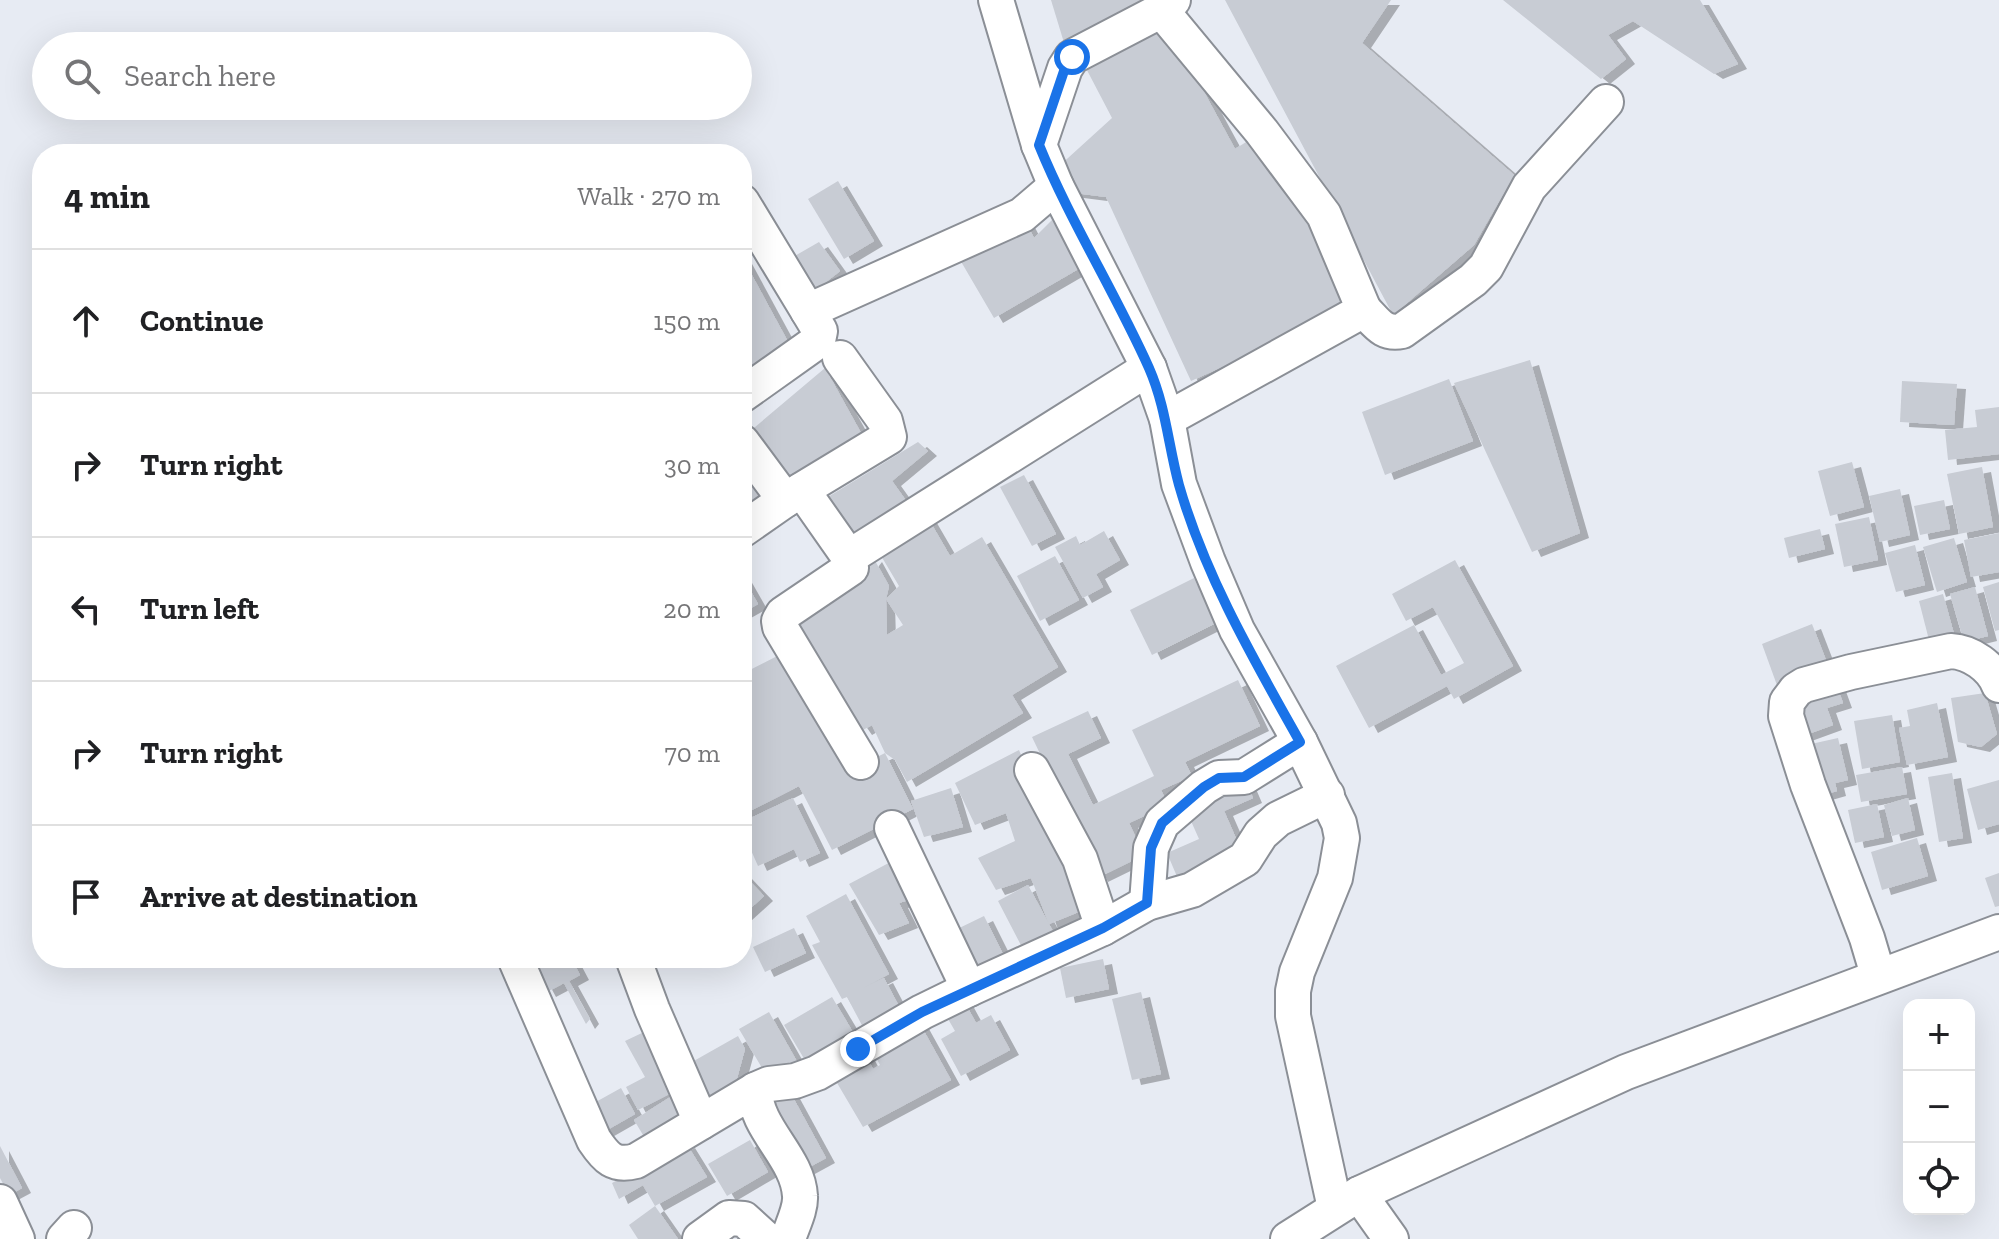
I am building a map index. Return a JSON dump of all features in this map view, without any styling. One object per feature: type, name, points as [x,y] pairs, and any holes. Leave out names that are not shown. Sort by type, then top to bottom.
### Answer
[{"type":"street","points":[[996,0],[1039,145],[1056,186],[1149,368],[1167,419],[1179,484],[1208,562],[1237,630],[1300,742],[1339,823],[1342,838],[1335,878],[1297,972],[1293,1016],[1347,1201],[1391,1239]]},
{"type":"street","points":[[1039,145],[1065,68],[1072,57],[1167,5],[1324,215],[1364,310],[1384,331],[1392,333],[1402,331],[1473,280],[1491,259],[1529,187],[1606,102]]},
{"type":"street","points":[[808,311],[1022,215],[1056,186]]},
{"type":"street","points":[[752,219],[820,331],[818,341],[752,388]]},
{"type":"street","points":[[1167,419],[1364,310]]},
{"type":"street","points":[[752,523],[889,437],[885,421],[840,358]]},
{"type":"street","points":[[849,557],[1149,368]]},
{"type":"street","points":[[752,452],[794,495],[852,563],[848,571],[783,614],[779,621],[861,762]]},
{"type":"street","points":[[1878,975],[1867,938],[1808,785],[1786,716],[1787,702],[1804,685],[1951,651],[1959,652],[1990,669],[1999,685]]},
{"type":"street","points":[[1147,903],[1151,848],[1162,823],[1219,778],[1244,777],[1300,742]]},
{"type":"street","points":[[1032,770],[1080,859],[1103,928]]},
{"type":"street","points":[[519,968],[594,1140],[606,1158],[625,1164],[636,1161],[755,1090],[817,1073],[922,1012],[969,989],[1103,928],[1147,903],[1192,890],[1245,859],[1261,834],[1278,819],[1327,795]]},
{"type":"street","points":[[892,828],[969,989]]},
{"type":"street","points":[[1288,1239],[1347,1201],[1626,1072],[1999,932]]},
{"type":"street","points":[[637,968],[701,1122]]},
{"type":"street","points":[[755,1090],[755,1104],[799,1188],[800,1202],[788,1239]]},
{"type":"street","points":[[0,1202],[17,1239]]},
{"type":"street","points":[[700,1239],[729,1218],[744,1219],[766,1239]]},
{"type":"building","points":[[1051,0],[1161,0],[1065,46]]},
{"type":"building","points":[[1225,0],[1391,0],[1362,43],[1514,175],[1474,245],[1393,315]]},
{"type":"building","points":[[1503,0],[1700,0],[1738,64],[1714,74],[1633,21],[1608,35],[1626,59],[1601,79]]},
{"type":"building","points":[[1160,11],[1235,149],[1262,132],[1364,302],[1191,381],[1106,197],[1067,192],[1057,168],[1112,118],[1078,53]]},
{"type":"building","points":[[838,181],[874,241],[844,259],[808,199]]},
{"type":"building","points":[[1022,215],[1034,238],[1052,220],[1080,268],[994,318],[956,253]]},
{"type":"building","points":[[819,242],[840,271],[808,296],[786,261]]},
{"type":"building","points":[[752,275],[787,340],[752,368]]},
{"type":"building","points":[[1530,360],[1580,533],[1532,552],[1454,383]]},
{"type":"building","points":[[825,368],[861,433],[791,479],[752,437],[752,430]]},
{"type":"building","points":[[1449,379],[1473,441],[1385,475],[1362,412]]},
{"type":"building","points":[[1902,381],[1957,384],[1954,425],[1900,422]]},
{"type":"building","points":[[1999,407],[1999,454],[1948,460],[1945,430],[1977,427],[1975,410]]},
{"type":"building","points":[[918,442],[928,451],[892,481],[907,502],[847,540],[823,500]]},
{"type":"building","points":[[1852,462],[1864,507],[1830,516],[1818,471]]},
{"type":"building","points":[[1982,467],[1993,527],[1959,534],[1947,474]]},
{"type":"building","points":[[752,471],[769,492],[752,505]]},
{"type":"building","points":[[1024,475],[1056,534],[1032,546],[1000,487]]},
{"type":"building","points":[[1900,489],[1910,535],[1880,542],[1869,496]]},
{"type":"building","points":[[1944,500],[1950,529],[1920,535],[1914,506]]},
{"type":"building","points":[[925,513],[950,556],[982,537],[1058,667],[1012,695],[1023,713],[907,782],[895,760],[885,753],[872,725],[863,730],[794,630],[856,579],[873,557],[889,586],[886,599],[899,586],[874,544]],"holes":[[[886,599],[903,625],[887,635]]]},
{"type":"building","points":[[1869,517],[1878,560],[1844,567],[1835,524]]},
{"type":"building","points":[[1820,529],[1825,549],[1789,558],[1784,538]]},
{"type":"building","points":[[1104,531],[1120,560],[1096,574],[1103,587],[1083,598],[1055,547],[1076,536],[1080,545]]},
{"type":"building","points":[[1999,533],[1999,572],[1971,577],[1964,540]]},
{"type":"building","points":[[1954,538],[1967,582],[1937,592],[1923,547]]},
{"type":"building","points":[[1915,545],[1925,585],[1896,592],[1885,553]]},
{"type":"building","points":[[1055,556],[1079,600],[1040,621],[1017,576]]},
{"type":"building","points":[[1455,560],[1513,666],[1454,699],[1447,686],[1369,728],[1336,666],[1414,625],[1441,675],[1464,663],[1433,607],[1406,621],[1392,594]]},
{"type":"building","points":[[1194,578],[1216,623],[1152,655],[1130,610]]},
{"type":"building","points":[[1999,582],[1999,630],[1995,631],[1983,587]]},
{"type":"building","points":[[1975,587],[1988,636],[1964,642],[1950,594]]},
{"type":"building","points":[[752,594],[758,604],[752,607]]},
{"type":"building","points":[[1943,594],[1954,634],[1929,640],[1919,601]]},
{"type":"building","points":[[1812,624],[1829,668],[1778,688],[1762,644]]},
{"type":"building","points":[[783,653],[845,773],[885,753],[913,809],[832,850],[799,786],[752,810],[752,669]]},
{"type":"building","points":[[1238,680],[1260,726],[1185,762],[1192,776],[1161,790],[1168,805],[1129,823],[1144,855],[1099,877],[1032,737],[1088,711],[1101,738],[1068,754],[1093,805],[1154,776],[1132,730]]},
{"type":"building","points":[[1835,681],[1843,703],[1827,708],[1833,725],[1800,737],[1795,703]]},
{"type":"building","points":[[1985,693],[1997,734],[1981,747],[1958,742],[1951,698]]},
{"type":"building","points":[[1937,703],[1948,757],[1907,765],[1899,728],[1910,726],[1907,710]]},
{"type":"building","points":[[1892,715],[1900,762],[1862,769],[1854,721]]},
{"type":"building","points":[[1838,738],[1848,780],[1835,783],[1837,791],[1823,795],[1811,744]]},
{"type":"building","points":[[1019,750],[1086,909],[1049,924],[1031,878],[996,890],[978,858],[1015,841],[1006,813],[975,825],[955,783]]},
{"type":"building","points":[[1902,767],[1907,794],[1861,802],[1856,775]]},
{"type":"building","points":[[1952,773],[1963,838],[1939,842],[1928,777]]},
{"type":"building","points":[[1244,777],[1253,798],[1224,811],[1245,859],[1181,886],[1167,853],[1199,839],[1183,803]]},
{"type":"building","points":[[1999,780],[1999,824],[1978,830],[1967,789]]},
{"type":"building","points":[[951,788],[963,827],[924,837],[911,801]]},
{"type":"building","points":[[793,798],[820,853],[800,862],[794,849],[758,866],[752,852],[752,817]]},
{"type":"building","points":[[1908,798],[1915,830],[1892,836],[1884,805]]},
{"type":"building","points":[[1877,804],[1884,837],[1855,843],[1848,810]]},
{"type":"building","points":[[1917,838],[1928,876],[1882,890],[1871,852]]},
{"type":"building","points":[[900,857],[918,897],[899,903],[909,923],[879,935],[849,884]]},
{"type":"building","points":[[1999,873],[1999,906],[1995,907],[1985,878]]},
{"type":"building","points":[[752,883],[764,896],[752,907]]},
{"type":"building","points":[[1028,885],[1055,935],[1024,951],[998,901]]},
{"type":"building","points":[[846,894],[889,974],[863,988],[884,978],[902,1012],[865,1031],[847,997],[842,999],[812,945],[820,942],[806,916]]},
{"type":"building","points":[[984,916],[1008,964],[972,982],[947,934]]},
{"type":"building","points":[[794,928],[806,953],[765,972],[753,947]]},
{"type":"building","points":[[1103,959],[1109,989],[1066,998],[1060,968]]},
{"type":"building","points":[[534,968],[576,968],[580,975],[569,981],[590,1019],[586,1024],[564,983],[547,992]]},
{"type":"building","points":[[1141,992],[1161,1074],[1132,1080],[1112,999]]},
{"type":"building","points":[[832,997],[860,1044],[812,1072],[784,1025]]},
{"type":"building","points":[[964,1001],[976,1023],[991,1015],[1010,1050],[961,1076],[941,1039],[955,1031],[944,1012]]},
{"type":"building","points":[[769,1012],[804,1074],[762,1068],[739,1029]]},
{"type":"building","points":[[920,1024],[951,1080],[863,1127],[830,1071],[864,1052],[873,1069],[880,1065],[873,1052]]},
{"type":"building","points":[[644,1032],[675,1091],[638,1110],[626,1087],[645,1077],[625,1041]]},
{"type":"building","points":[[738,1036],[745,1049],[736,1082],[699,1105],[692,1062]]},
{"type":"building","points":[[621,1088],[635,1114],[600,1134],[585,1108]]},
{"type":"building","points":[[790,1092],[826,1158],[804,1170],[767,1105]]},
{"type":"building","points":[[672,1096],[688,1120],[649,1145],[634,1120]]},
{"type":"building","points":[[750,1140],[768,1172],[727,1196],[708,1164]]},
{"type":"building","points":[[686,1143],[707,1177],[655,1206],[643,1185],[619,1199],[612,1183]]},
{"type":"building","points":[[0,1146],[22,1188],[9,1195],[0,1178]]},
{"type":"building","points":[[655,1206],[678,1239],[638,1239],[629,1225]]},
{"type":"route","points":[[858,1049],[922,1012],[1103,928],[1147,903],[1151,848],[1162,823],[1219,778],[1244,777],[1300,742],[1237,630],[1179,484],[1167,419],[1149,368],[1056,186],[1039,145],[1065,68],[1072,57]]}]
